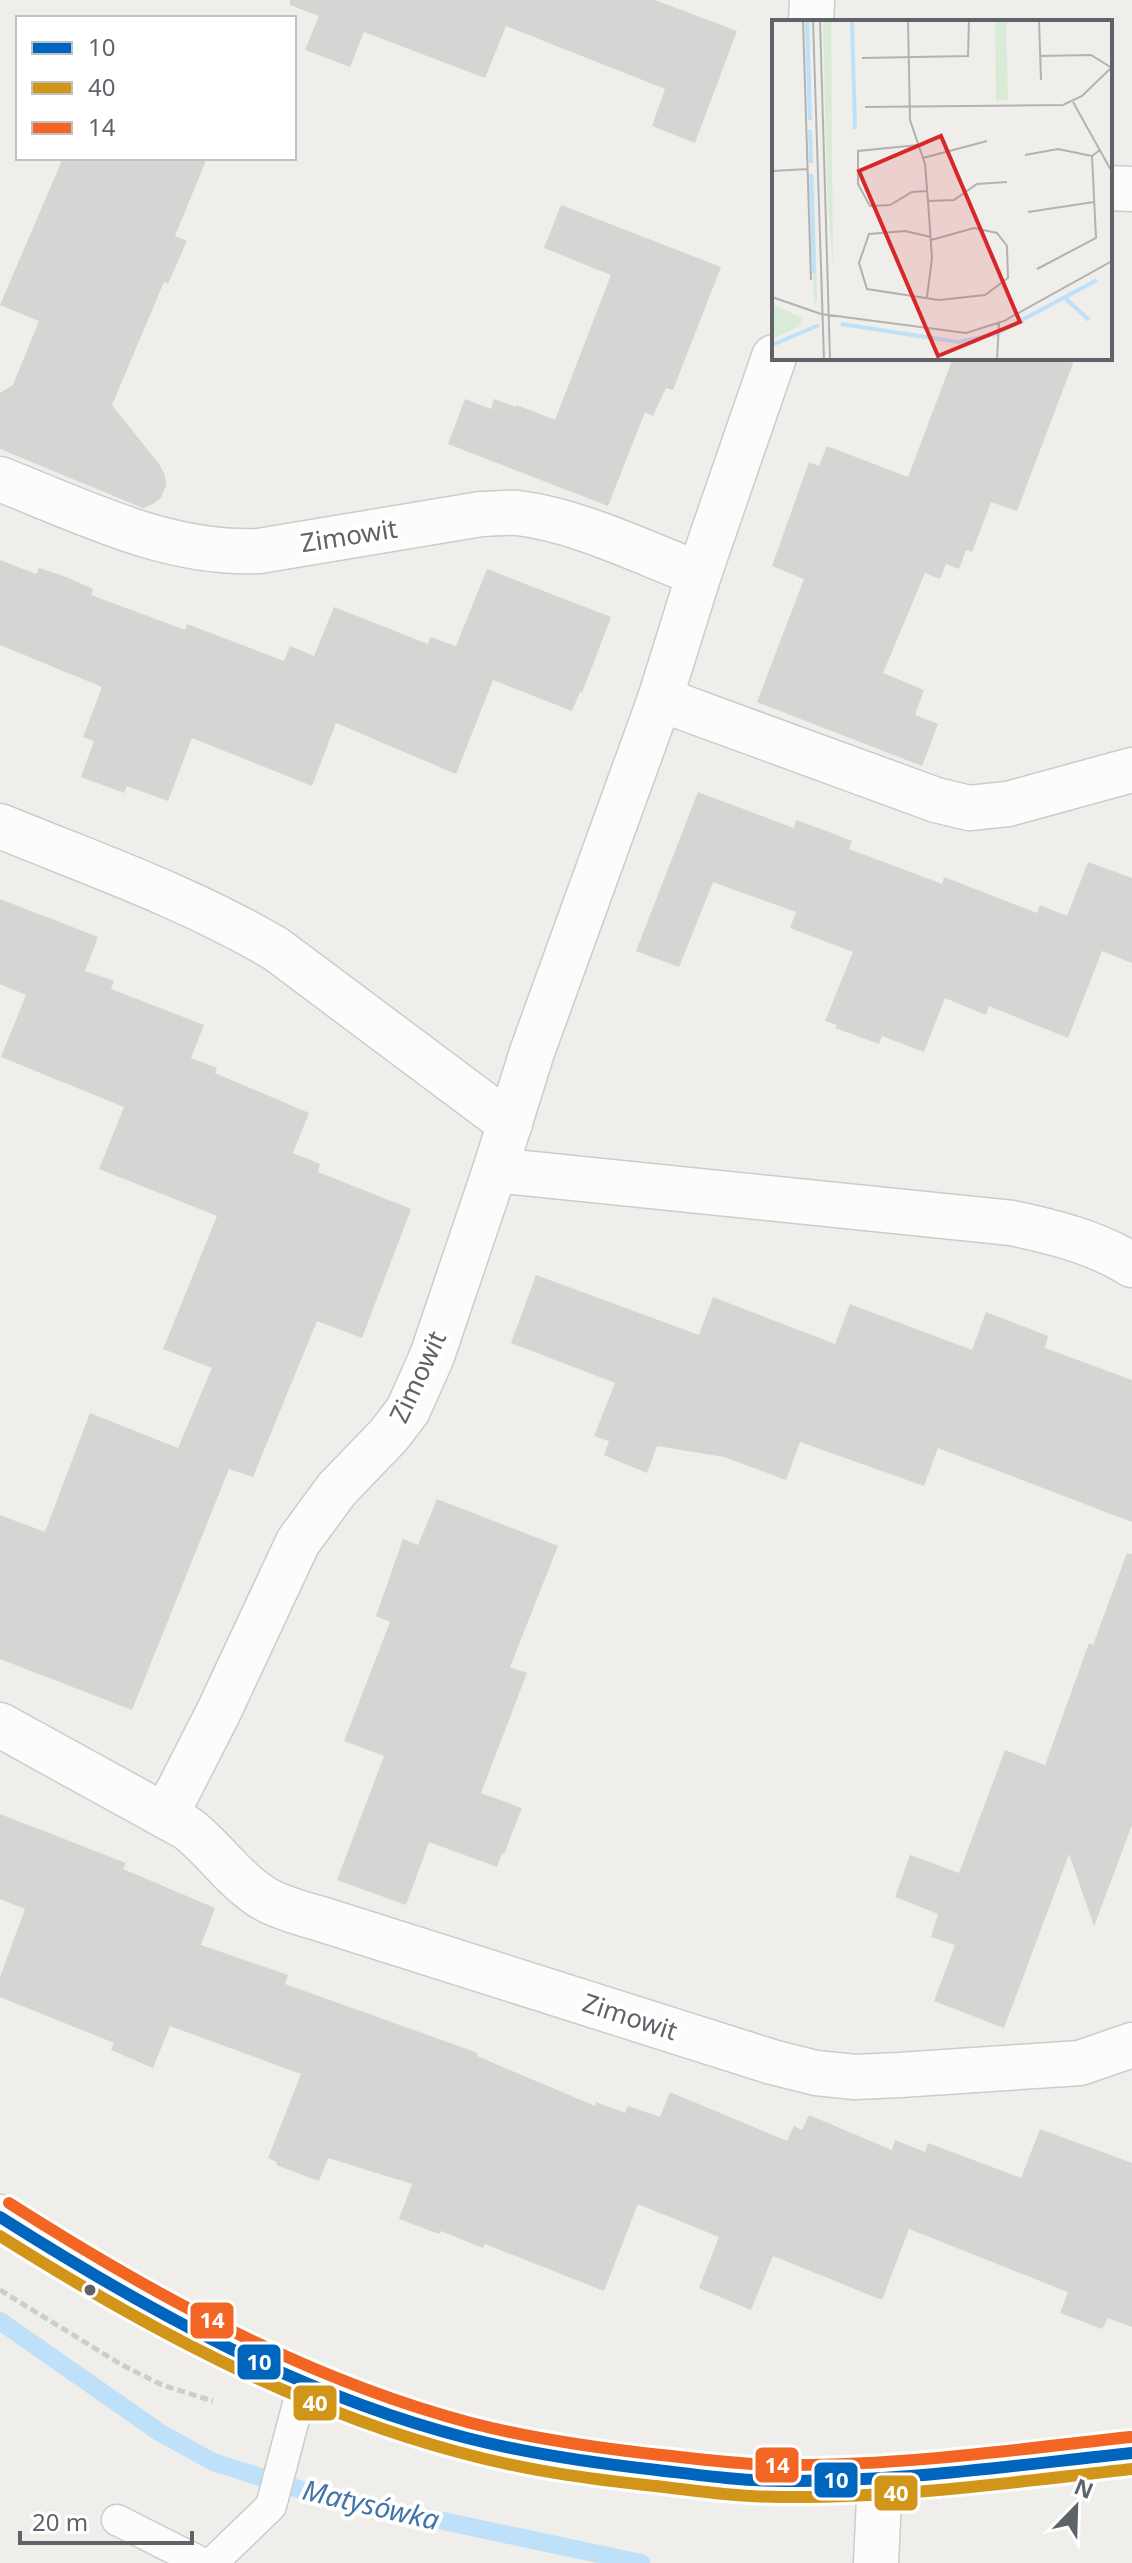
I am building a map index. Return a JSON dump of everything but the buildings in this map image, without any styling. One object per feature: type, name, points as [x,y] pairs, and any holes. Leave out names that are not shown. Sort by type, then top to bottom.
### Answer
[{"type":"street","points":[[811,20],[812,0]]},
{"type":"street","points":[[1112,188],[1132,189]]},
{"type":"street","name":"Zimowit","points":[[166,1815],[219,1711],[298,1542],[337,1489],[389,1435],[408,1410],[432,1356],[532,1052],[660,699],[699,574],[773,360]]},
{"type":"street","name":"Zimowit","points":[[0,479],[128,529],[196,549],[227,553],[259,551],[481,514],[515,513],[546,517],[699,574]]},
{"type":"street","points":[[660,699],[936,800],[969,808],[1008,804],[1132,770]]},
{"type":"street","points":[[0,826],[197,908],[276,949],[510,1124]]},
{"type":"street","points":[[495,1170],[1012,1223],[1060,1233],[1099,1247],[1132,1265]]},
{"type":"street","name":"Zimowit","points":[[0,1725],[166,1815],[206,1842],[266,1899],[289,1909],[757,2057],[816,2073],[855,2077],[1080,2063],[1132,2045]]},
{"type":"street","points":[[0,2217],[94,2276],[231,2348],[304,2381],[438,2430],[501,2446],[593,2463],[780,2481],[980,2472],[1132,2453]]},
{"type":"street","points":[[877,2560],[880,2477]]},
{"type":"lane","points":[[212,2563],[271,2506],[304,2381]]},
{"type":"lane","points":[[117,2520],[202,2563]]},
{"type":"path","points":[[0,2290],[122,2365],[162,2385],[290,2427]]},
{"type":"waterway","name":"Matysówka","points":[[0,2321],[159,2432],[213,2462],[311,2493],[641,2563]]},
{"type":"transit line","name":"14","points":[[9,2203],[174,2301],[290,2358],[409,2405],[518,2434],[637,2452],[781,2465],[913,2460],[1130,2437]]},
{"type":"transit line","name":"10","points":[[0,2217],[167,2316],[284,2373],[405,2420],[514,2449],[633,2467],[736,2479],[784,2481],[915,2476],[1132,2453]]},
{"type":"transit line","name":"40","points":[[0,2236],[109,2302],[279,2388],[397,2434],[507,2464],[630,2483],[734,2495],[782,2497],[914,2492],[1132,2469]]}]
